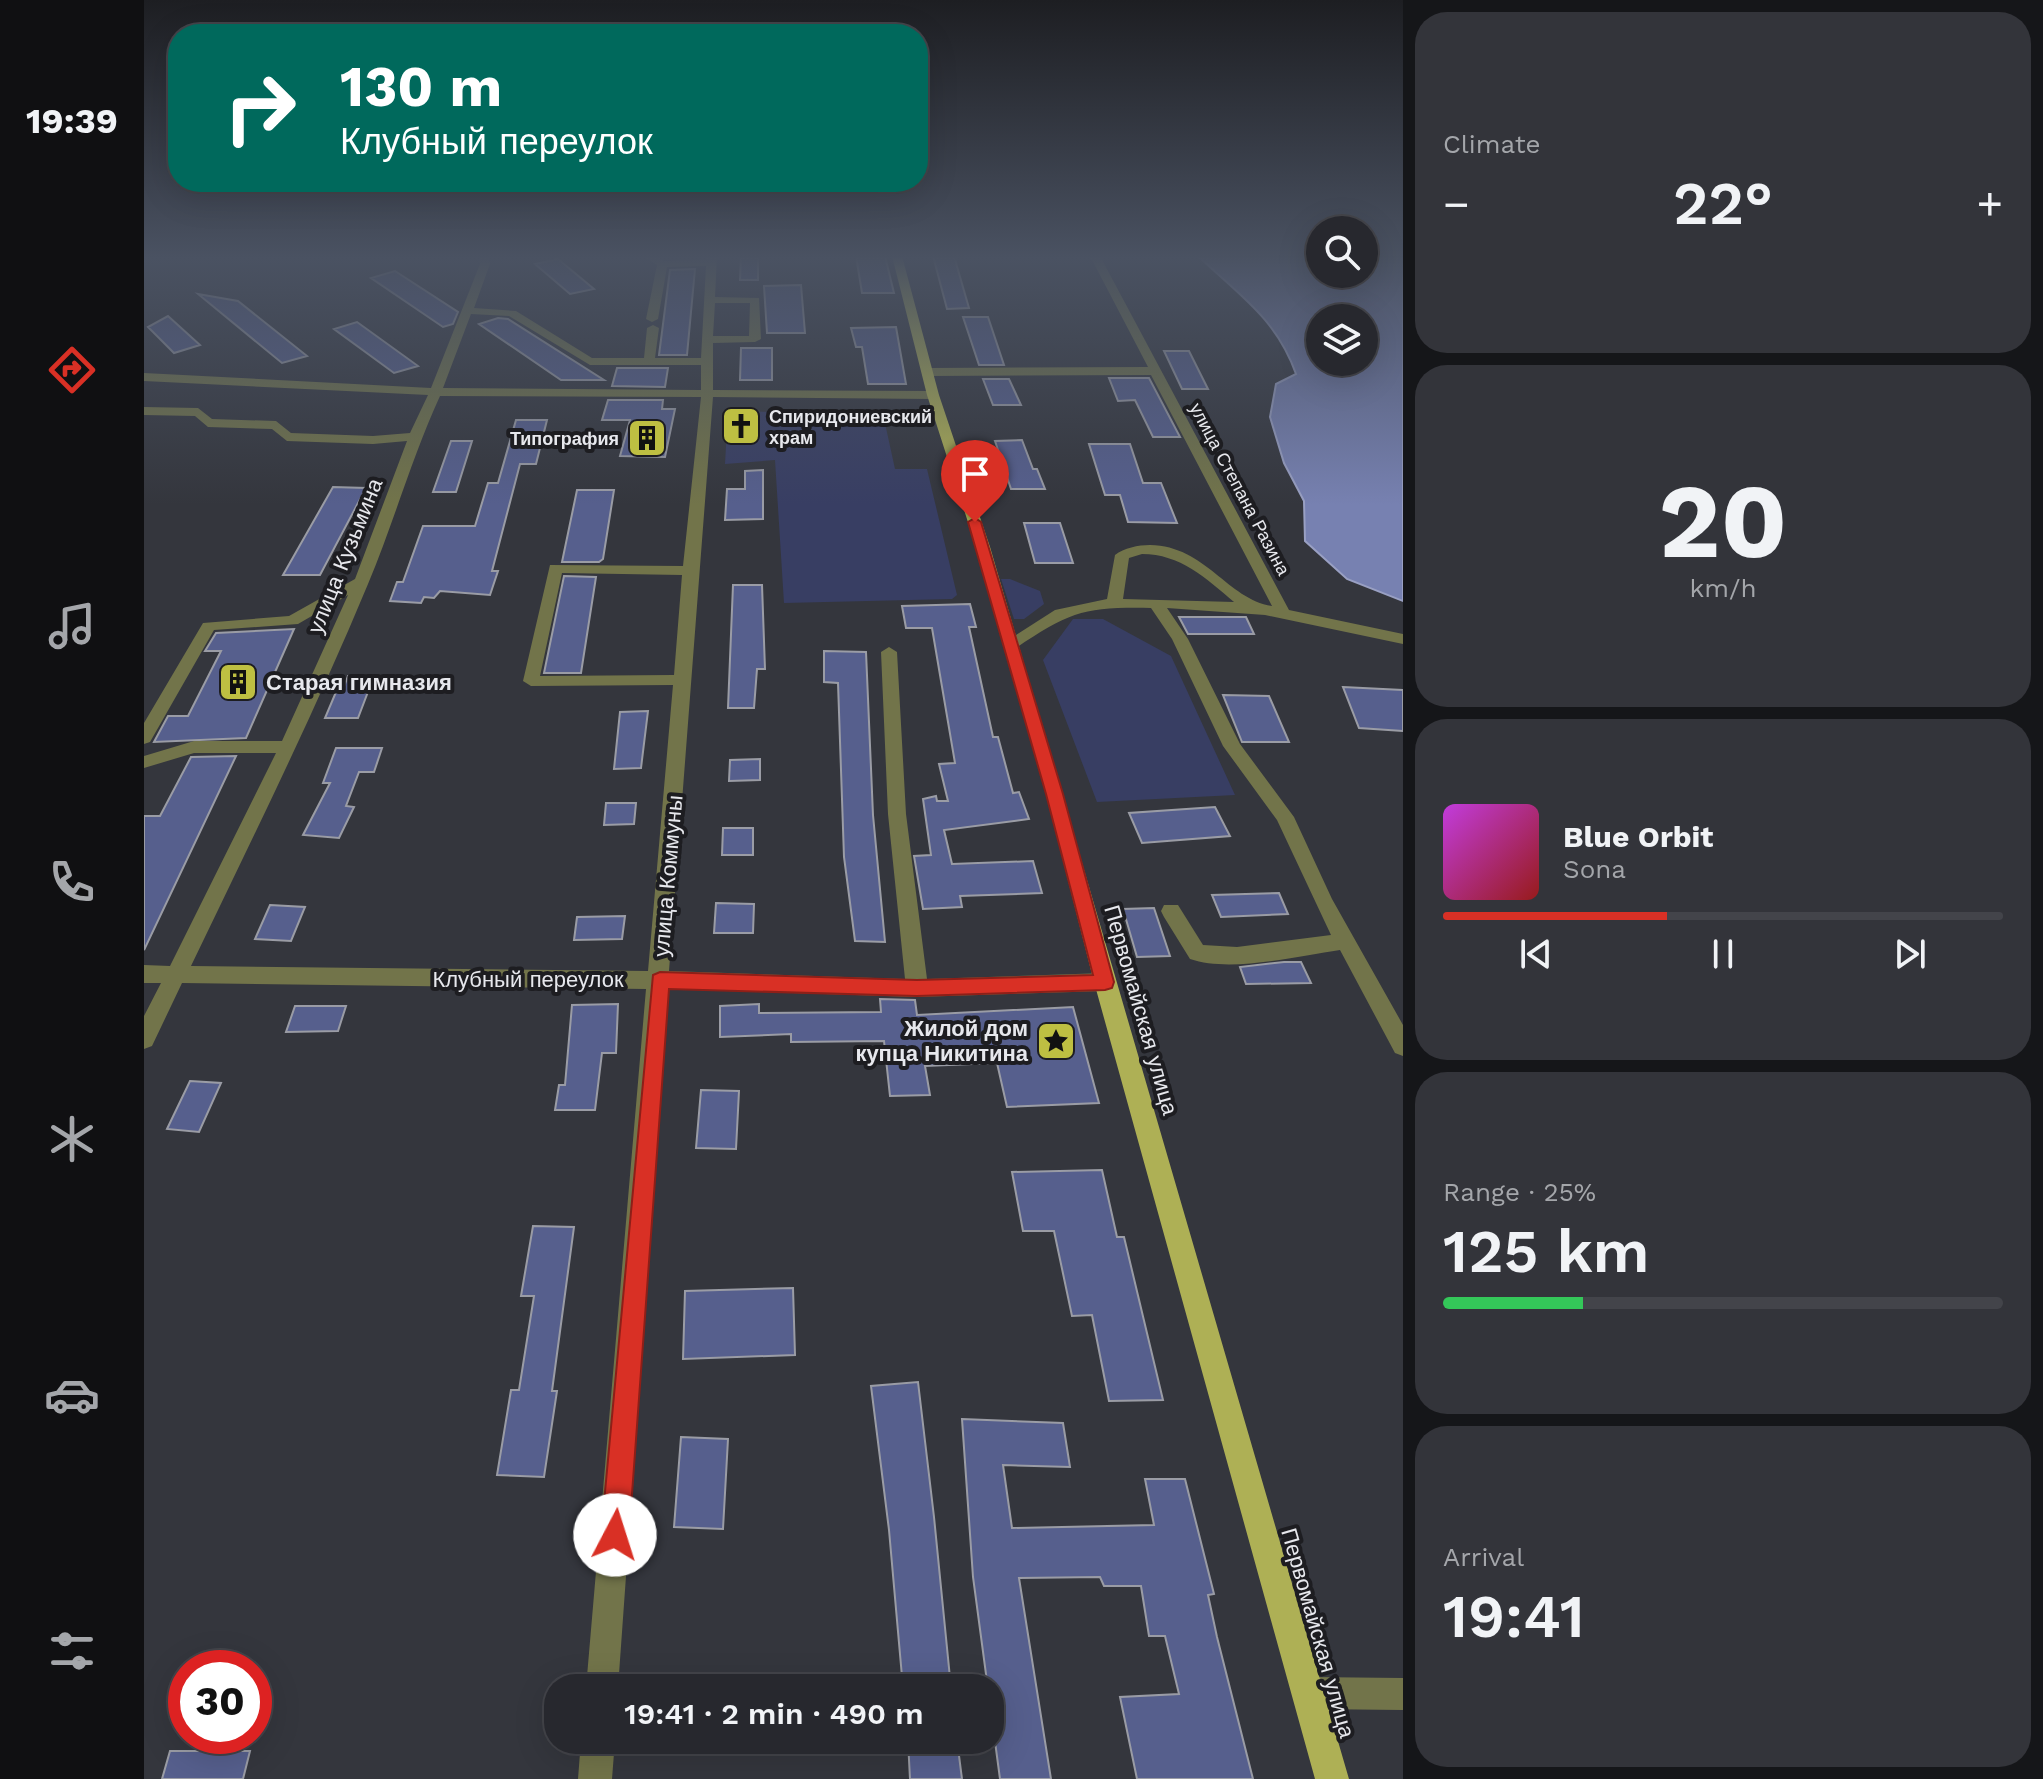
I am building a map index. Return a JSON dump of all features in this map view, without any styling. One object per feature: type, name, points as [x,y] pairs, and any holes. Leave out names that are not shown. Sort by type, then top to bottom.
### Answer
[{"type":"main road","name":"Первомайская улица","points":[[919,339],[933,395],[983,547],[1055,794],[1105,982],[1332,1779]]},
{"type":"street","name":"улица Кузьмина","points":[[144,1039],[288,747],[362,581],[415,436],[458,339]]},
{"type":"street","points":[[554,339],[590,361],[708,362]]},
{"type":"street","points":[[649,362],[651,339]]},
{"type":"street","points":[[707,340],[754,339]]},
{"type":"street","name":"улица Степана Разина","points":[[1140,339],[1283,613]]},
{"type":"street","name":"улица Коммуны","points":[[603,1674],[684,680],[690,571],[708,394],[707,340]]},
{"type":"street","points":[[928,372],[1157,371]]},
{"type":"street","points":[[144,377],[436,392],[631,396],[933,395]]},
{"type":"street","points":[[144,411],[198,412],[208,423],[276,425],[287,437],[373,440],[415,436]]},
{"type":"street","points":[[1114,604],[1122,555],[1133,550],[1159,551],[1194,561],[1252,609]]},
{"type":"street","points":[[684,680],[531,681],[555,568],[690,571]]},
{"type":"street","points":[[144,738],[209,626],[292,621],[362,581]]},
{"type":"street","points":[[1010,644],[1053,616],[1070,609],[1156,603],[1204,603],[1283,613],[1357,633],[1403,639]]},
{"type":"street","points":[[1156,603],[1180,639],[1232,746],[1285,817],[1346,941],[1403,1046]]},
{"type":"street","points":[[889,652],[897,814],[917,988]]},
{"type":"street","points":[[144,760],[194,747],[288,747]]},
{"type":"street","points":[[1171,911],[1197,953],[1237,955],[1346,941]]},
{"type":"street","name":"Клубный переулок","points":[[144,974],[175,977],[660,980],[917,988],[1105,982]]},
{"type":"street","points":[[1309,1693],[1403,1694]]},
{"type":"street","points":[[595,1779],[597,1754]]},
{"type":"shaded area","points":[[1279,339],[1306,339],[1306,376],[1378,376],[1378,339],[1403,339],[1403,601],[1347,579],[1305,541],[1304,501],[1284,463],[1270,417],[1276,384],[1296,374]]},
{"type":"shaded area","points":[[728,411],[883,414],[895,469],[927,469],[957,595],[952,599],[784,603],[775,460],[725,464]]},
{"type":"shaded area","points":[[1001,579],[1010,579],[1040,591],[1044,604],[1024,619],[1014,619]]},
{"type":"shaded area","points":[[1073,619],[1103,619],[1171,656],[1235,795],[1097,802],[1043,660]]},
{"type":"building","points":[[160,339],[193,339],[200,345],[174,353]]},
{"type":"building","points":[[253,339],[286,339],[307,356],[282,363]]},
{"type":"building","points":[[348,339],[381,339],[418,366],[394,373]]},
{"type":"building","points":[[501,339],[540,339],[604,380],[561,380]]},
{"type":"building","points":[[661,339],[688,339],[687,355],[659,355]]},
{"type":"building","points":[[854,339],[898,339],[906,384],[868,384],[862,347],[856,347]]},
{"type":"building","points":[[970,339],[995,339],[1004,365],[979,365]]},
{"type":"building","points":[[741,348],[772,348],[772,380],[740,380]]},
{"type":"building","points":[[1164,351],[1189,351],[1208,389],[1182,389]]},
{"type":"building","points":[[617,368],[668,368],[665,387],[612,386]]},
{"type":"building","points":[[1109,378],[1149,378],[1180,437],[1153,437],[1135,400],[1118,401]]},
{"type":"building","points":[[983,379],[1009,379],[1021,405],[993,405]]},
{"type":"building","name":"Типография","points":[[608,400],[663,400],[662,409],[675,409],[665,457],[620,456],[630,420],[602,420]]},
{"type":"building","points":[[516,420],[547,420],[536,464],[520,464],[492,571],[498,571],[490,595],[440,591],[434,598],[424,597],[421,603],[390,601],[397,582],[403,582],[423,526],[475,526],[488,483],[498,483]]},
{"type":"building","points":[[1022,440],[1045,489],[1011,489],[995,441]]},
{"type":"building","points":[[451,441],[472,441],[456,492],[433,492]]},
{"type":"building","points":[[1089,444],[1130,444],[1143,483],[1161,483],[1177,523],[1128,522],[1120,495],[1105,495]]},
{"type":"building","points":[[763,470],[763,519],[725,520],[727,489],[745,489],[745,471]]},
{"type":"building","points":[[333,487],[366,488],[320,575],[283,575]]},
{"type":"building","points":[[577,490],[614,490],[603,559],[599,562],[562,562]]},
{"type":"building","points":[[1024,523],[1060,523],[1073,563],[1035,563]]},
{"type":"building","points":[[564,576],[596,577],[581,673],[544,673]]},
{"type":"building","points":[[733,585],[762,585],[765,669],[757,669],[754,708],[728,708]]},
{"type":"building","points":[[970,604],[976,627],[969,627],[993,737],[998,737],[1013,793],[1019,792],[1029,819],[944,830],[952,864],[1033,861],[1042,893],[960,896],[962,907],[923,909],[914,856],[931,855],[923,799],[936,796],[937,801],[948,801],[939,764],[955,763],[932,628],[906,628],[902,606]]},
{"type":"building","points":[[1179,617],[1246,617],[1254,634],[1188,634]]},
{"type":"building","name":"Старая гимназия","points":[[294,629],[246,738],[154,742],[168,716],[188,716],[221,651],[205,651],[216,633]]},
{"type":"building","points":[[824,651],[866,652],[873,815],[885,942],[855,941],[844,857],[838,683],[824,682]]},
{"type":"building","points":[[348,676],[374,676],[358,718],[325,718],[336,692],[342,692]]},
{"type":"building","points":[[1343,687],[1403,690],[1403,731],[1359,728]]},
{"type":"building","points":[[1223,695],[1269,696],[1289,742],[1242,742]]},
{"type":"building","points":[[648,711],[641,768],[614,769],[620,712]]},
{"type":"building","points":[[336,748],[382,748],[374,772],[359,772],[346,806],[354,807],[339,838],[303,835],[330,783],[323,783]]},
{"type":"building","points":[[236,756],[144,950],[144,816],[160,816],[191,757]]},
{"type":"building","points":[[760,759],[760,780],[729,781],[730,760]]},
{"type":"building","points":[[606,803],[636,803],[634,824],[604,825]]},
{"type":"building","points":[[1215,807],[1230,836],[1142,843],[1129,813]]},
{"type":"building","points":[[723,828],[753,828],[753,855],[722,855]]},
{"type":"building","points":[[1279,893],[1288,914],[1221,917],[1212,895]]},
{"type":"building","points":[[716,903],[754,904],[753,933],[714,933]]},
{"type":"building","points":[[270,905],[305,907],[291,941],[255,939]]},
{"type":"building","points":[[1154,908],[1170,956],[1137,957],[1123,909]]},
{"type":"building","points":[[625,916],[622,939],[574,940],[577,917]]},
{"type":"building","points":[[1301,962],[1311,983],[1246,984],[1240,967]]},
{"type":"building","points":[[880,999],[915,1000],[917,1015],[1073,1007],[1099,1103],[1007,1107],[997,1063],[925,1066],[930,1095],[890,1096],[884,1041],[791,1042],[791,1034],[720,1037],[720,1006],[759,1004],[759,1013],[881,1012]]},
{"type":"building","points":[[618,1004],[616,1053],[602,1053],[595,1110],[555,1110],[559,1085],[565,1085],[572,1005]]},
{"type":"building","points":[[295,1006],[346,1006],[338,1031],[286,1032]]},
{"type":"building","points":[[190,1081],[221,1083],[199,1132],[167,1129]]},
{"type":"building","points":[[701,1090],[739,1091],[736,1149],[696,1148]]},
{"type":"building","points":[[1102,1170],[1117,1237],[1124,1237],[1163,1400],[1109,1401],[1092,1315],[1072,1316],[1054,1231],[1023,1231],[1012,1172]]},
{"type":"building","points":[[533,1226],[574,1227],[552,1391],[557,1391],[544,1477],[497,1475],[511,1390],[519,1390],[534,1296],[521,1296]]},
{"type":"building","points":[[793,1288],[795,1355],[683,1359],[685,1291]]},
{"type":"building","points":[[918,1382],[950,1674],[902,1674],[889,1530],[871,1386]]},
{"type":"building","points":[[962,1419],[1063,1423],[1070,1467],[1003,1465],[1012,1528],[1154,1525],[1145,1479],[1185,1479],[1214,1594],[1208,1595],[1217,1637],[1253,1779],[1137,1779],[1120,1697],[1179,1694],[1165,1636],[1149,1636],[1141,1586],[1104,1586],[1100,1577],[1019,1578],[1051,1779],[1000,1779],[997,1754],[1004,1754],[1004,1674],[986,1674],[973,1577]]},
{"type":"building","points":[[681,1437],[728,1439],[723,1529],[674,1527]]},
{"type":"building","points":[[169,1754],[249,1754],[243,1779],[162,1779]]},
{"type":"building","points":[[909,1754],[959,1754],[962,1779],[910,1779]]},
{"type":"place","name":"Спиридониевский храм","points":[[741,426]]},
{"type":"place","name":"Типография","points":[[647,438]]},
{"type":"place","name":"Старая гимназия","points":[[238,682]]},
{"type":"place","name":"Жилой дом купца Никитина","points":[[1056,1041]]},
{"type":"route","points":[[615,1535],[660,980],[917,988],[1105,982],[1055,794],[975,522]]}]
